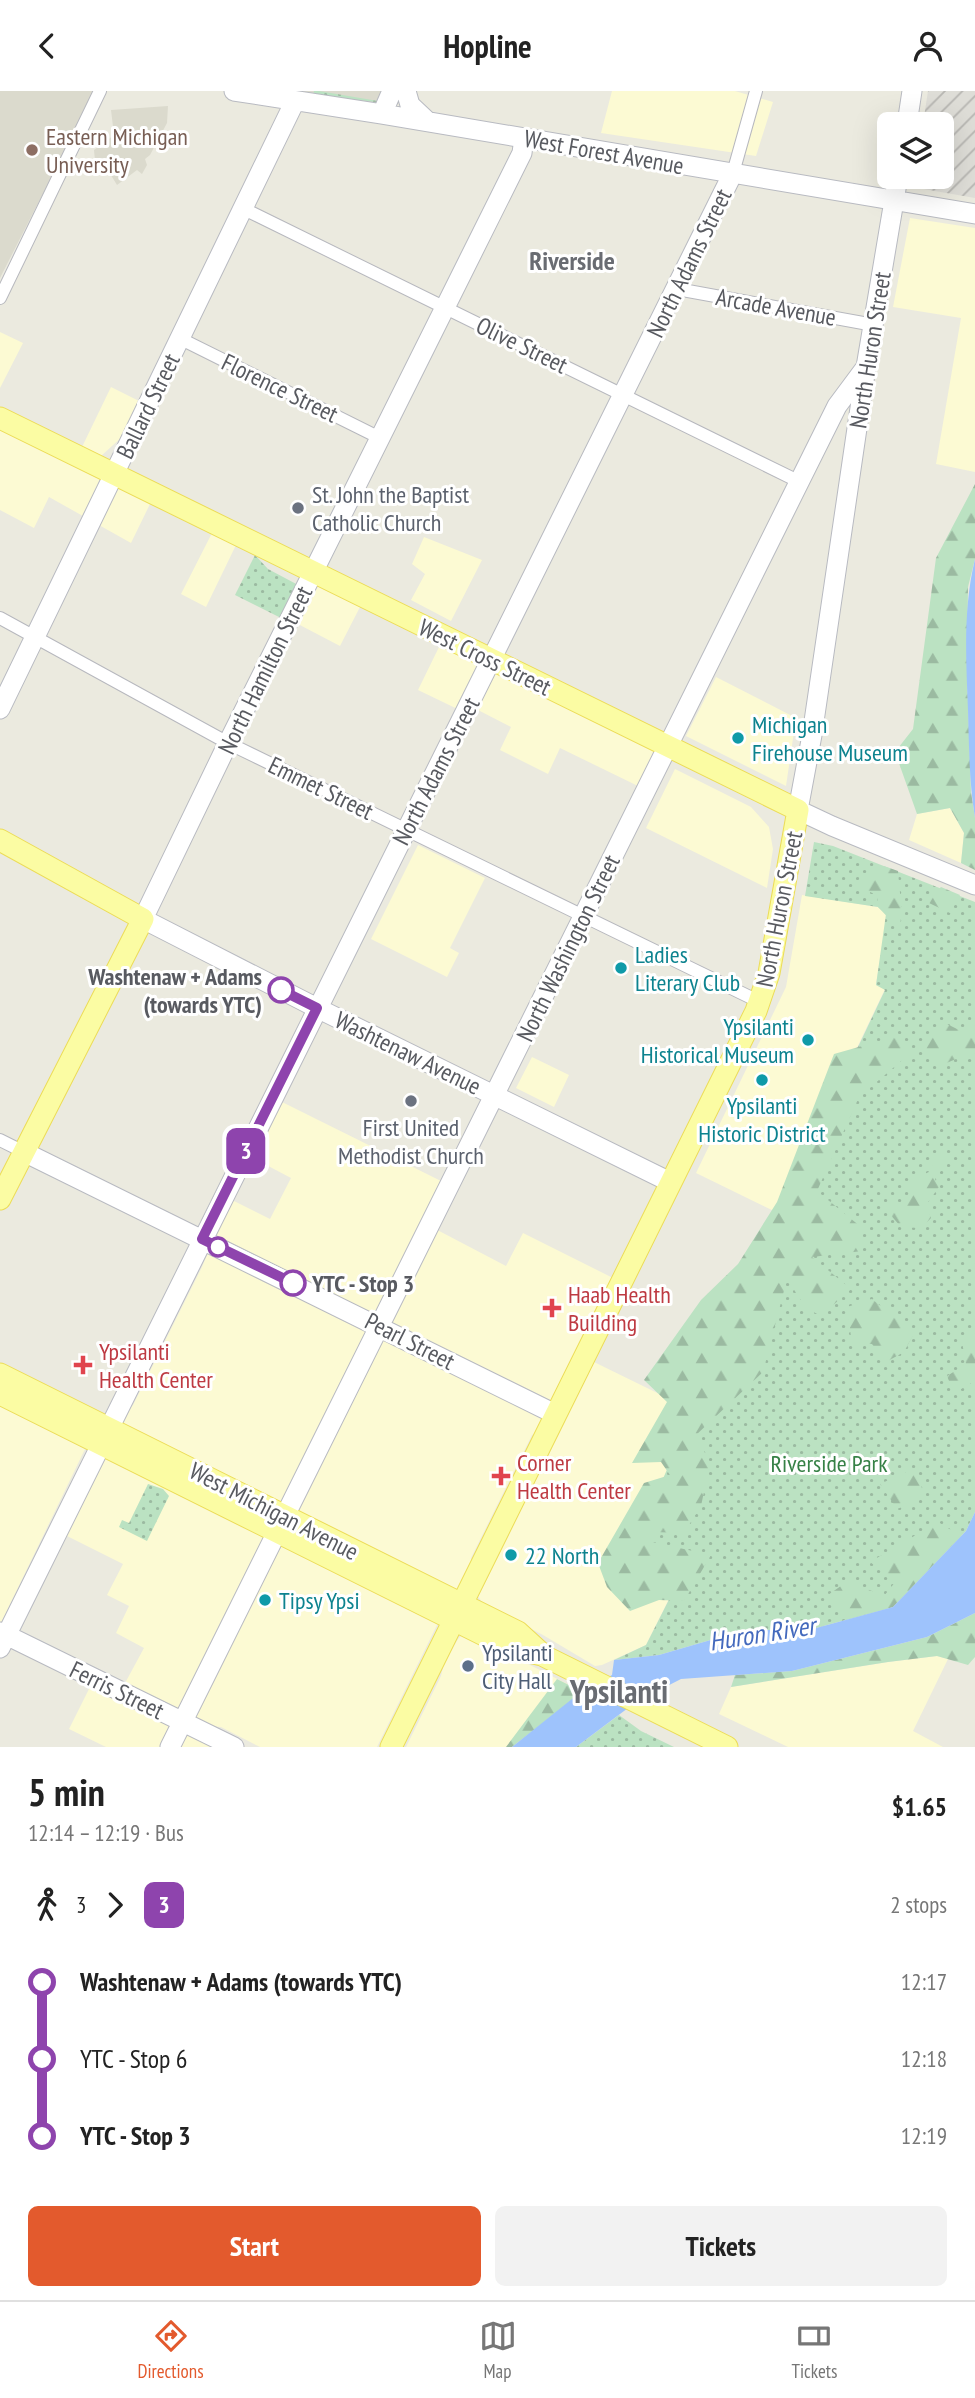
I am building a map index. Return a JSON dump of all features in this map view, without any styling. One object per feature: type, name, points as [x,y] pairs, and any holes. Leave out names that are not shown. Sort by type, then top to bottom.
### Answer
[{"type":"main road","name":"West Cross Street","points":[[0,418],[798,810]]},
{"type":"main road","name":"North Huron Street","points":[[390,1747],[760,1002],[774,950],[798,810]]},
{"type":"main road","name":"Washtenaw Avenue","points":[[0,840],[143,919]]},
{"type":"main road","name":"North Hamilton Street","points":[[0,1199],[143,919]]},
{"type":"main road","name":"West Michigan Avenue","points":[[0,1374],[104,1436],[457,1612],[518,1632],[542,1655],[727,1747]]},
{"type":"main road","name":"West Michigan Avenue","points":[[0,1394],[104,1436]]},
{"type":"street","points":[[0,298],[100,91]]},
{"type":"street","name":"West Forest Avenue","points":[[234,91],[975,214]]},
{"type":"street","points":[[382,114],[392,91]]},
{"type":"street","points":[[406,91],[410,105],[426,121]]},
{"type":"street","name":"North Adams Street","points":[[2,1639],[677,289],[733,173],[756,91]]},
{"type":"street","points":[[908,112],[912,91]]},
{"type":"street","name":"Ballard Street","points":[[0,709],[295,101]]},
{"type":"street","name":"North Hamilton Street","points":[[143,919],[522,153],[524,138]]},
{"type":"street","name":"North Huron Street","points":[[798,810],[812,735],[866,367],[896,189]]},
{"type":"street","name":"Olive Street","points":[[244,209],[800,482]]},
{"type":"street","name":"Arcade Avenue","points":[[677,289],[874,325]]},
{"type":"street","name":"Florence Street","points":[[181,339],[380,437]]},
{"type":"street","name":"North Washington Street","points":[[170,1747],[837,406],[866,367]]},
{"type":"street","name":"Emmet Street","points":[[0,618],[228,743],[760,1002]]},
{"type":"street","name":"West Cross Street","points":[[798,810],[972,884]]},
{"type":"street","name":"Washtenaw Avenue","points":[[143,919],[670,1182]]},
{"type":"street","name":"Pearl Street","points":[[0,1140],[555,1414]]},
{"type":"street","name":"Ferris Street","points":[[2,1639],[234,1747]]},
{"type":"shaded area","name":"Eastern Michigan University","points":[[0,91],[95,91],[0,278]]},
{"type":"shaded area","points":[[278,91],[391,91],[384,106]]},
{"type":"shaded area","points":[[612,91],[735,91],[773,102],[756,156],[601,133]]},
{"type":"shaded area","points":[[928,91],[975,91],[975,198],[923,189],[954,189],[954,112],[925,112]]},
{"type":"shaded area","name":"Eastern Michigan University","points":[[168,106],[167,123],[150,155],[145,159],[147,165],[142,174],[137,170],[117,185],[106,167],[99,173],[96,171],[94,150],[114,135],[111,110]]},
{"type":"shaded area","points":[[910,218],[975,228],[975,472],[936,464],[961,318],[893,307]]},
{"type":"shaded area","points":[[0,332],[23,343],[0,388]]},
{"type":"shaded area","points":[[111,387],[141,402],[123,436],[101,456],[82,447]]},
{"type":"shaded area","points":[[0,430],[150,504],[131,543],[49,497],[34,528],[0,510]]},
{"type":"shaded area","points":[[212,533],[236,545],[206,607],[181,594]]},
{"type":"shaded area","points":[[424,537],[482,560],[451,621],[411,600],[425,574],[412,564]]},
{"type":"shaded area","points":[[315,585],[360,607],[340,646],[296,623]]},
{"type":"shaded area","points":[[440,645],[656,750],[638,786],[560,748],[548,774],[500,750],[511,727],[476,709],[472,716],[418,690]]},
{"type":"shaded area","points":[[716,677],[796,718],[786,786],[686,736]]},
{"type":"shaded area","points":[[675,769],[751,807],[769,827],[773,849],[767,888],[646,828]]},
{"type":"shaded area","points":[[950,808],[964,833],[961,863],[909,840],[917,814]]},
{"type":"shaded area","points":[[418,845],[485,878],[450,948],[459,953],[447,977],[371,939]]},
{"type":"shaded area","points":[[802,895],[878,907],[887,914],[876,985],[885,989],[778,1213],[696,1173],[786,987]]},
{"type":"shaded area","points":[[532,1057],[569,1075],[554,1107],[516,1088]]},
{"type":"shaded area","points":[[280,1101],[441,1181],[422,1222],[506,1266],[523,1233],[613,1278],[538,1432],[532,1435],[471,1558],[471,1570],[458,1591],[125,1428],[123,1423],[202,1267],[230,1199],[270,1219],[291,1178],[251,1157]]},
{"type":"shaded area","points":[[594,1362],[692,1410],[671,1463],[687,1563],[646,1645],[595,1666],[483,1604],[476,1593],[490,1571],[552,1448],[552,1438]]},
{"type":"shaded area","points":[[0,1404],[85,1449],[0,1625]]},
{"type":"shaded area","points":[[108,1457],[439,1621],[377,1747],[260,1747],[221,1727],[210,1726],[178,1709],[171,1709],[124,1685],[144,1648],[116,1633],[129,1606],[107,1595],[123,1564],[65,1535],[104,1459]]},
{"type":"shaded area","points":[[462,1635],[481,1640],[583,1692],[512,1747],[406,1747],[441,1676],[444,1663]]},
{"type":"shaded area","points":[[937,1656],[948,1659],[913,1731],[943,1747],[788,1747],[719,1714],[731,1687]]},
{"type":"shaded area","points":[[91,1685],[216,1747],[106,1747],[69,1729]]},
{"type":"green space","points":[[314,91],[319,91],[378,101],[313,95]]},
{"type":"green space","points":[[975,484],[975,559],[968,587],[967,672],[975,870],[961,863],[964,833],[950,808],[917,814],[895,752],[913,729],[936,558]]},
{"type":"green space","points":[[255,555],[268,569],[300,586],[281,618],[235,595]]},
{"type":"green space","name":"Riverside Park","points":[[814,842],[833,846],[975,902],[975,1512],[966,1531],[893,1607],[809,1630],[745,1630],[659,1655],[614,1660],[646,1645],[687,1564],[646,1543],[658,1490],[788,1195],[885,990],[876,985],[886,914],[878,907],[805,896]]},
{"type":"green space","points":[[884,866],[898,871],[901,908],[899,929],[878,907],[877,895],[856,886],[860,877]]},
{"type":"green space","points":[[941,887],[960,895],[950,913],[929,903],[930,897]]},
{"type":"green space","points":[[947,1024],[963,1032],[975,1029],[975,1051],[937,1067],[923,1052],[929,1033]]},
{"type":"green space","points":[[894,1037],[913,1051],[859,1097],[817,1191],[861,1227],[862,1251],[812,1257],[851,1289],[821,1316],[806,1308],[787,1279],[763,1372],[696,1435],[710,1463],[701,1506],[684,1533],[653,1532],[652,1542],[711,1555],[684,1601],[659,1600],[630,1611],[607,1587],[598,1563],[644,1483],[670,1475],[661,1462],[632,1463],[667,1402],[644,1380],[701,1300],[738,1264],[777,1202],[834,1054]]},
{"type":"green space","points":[[943,1155],[946,1163],[935,1179],[939,1187],[926,1205],[931,1218],[921,1228],[901,1227],[882,1205],[909,1202],[910,1181],[933,1170],[932,1157]]},
{"type":"green space","points":[[872,1299],[914,1333],[904,1352],[886,1362],[872,1344],[852,1344],[847,1307]]},
{"type":"green space","points":[[975,1335],[975,1381],[954,1393],[947,1376],[966,1364],[962,1342]]},
{"type":"green space","points":[[917,1467],[923,1493],[912,1503],[897,1509],[880,1484]]},
{"type":"green space","points":[[148,1484],[163,1489],[169,1496],[147,1541],[119,1527],[122,1520],[129,1523]]},
{"type":"green space","points":[[938,1522],[961,1536],[893,1607],[846,1620],[828,1595],[848,1581],[884,1596],[896,1581],[870,1562]]},
{"type":"green space","points":[[975,1613],[975,1657],[968,1665],[937,1656],[731,1687],[735,1675],[792,1671],[927,1637]]},
{"type":"green space","points":[[557,1679],[583,1692],[512,1747],[506,1747]]},
{"type":"green space","points":[[619,1715],[641,1731],[674,1747],[576,1747]]},
{"type":"water","points":[[975,559],[975,818],[966,653],[967,615]]},
{"type":"water","name":"Huron River","points":[[975,1512],[975,1613],[927,1637],[792,1671],[681,1679],[636,1702],[576,1747],[512,1747],[572,1699],[612,1675],[614,1660],[659,1655],[745,1630],[809,1630],[893,1607],[966,1531]]},
{"type":"bus line","name":"3","points":[[281,990],[317,1008],[202,1239],[293,1283]]},
{"type":"place","name":"Eastern Michigan University","points":[[32,150]]},
{"type":"place","name":"St. John the Baptist Catholic Church","points":[[298,508]]},
{"type":"place","name":"Michigan Firehouse Museum","points":[[738,738]]},
{"type":"place","name":"Ladies Literary Club","points":[[621,968]]},
{"type":"place","name":"Washtenaw + Adams (towards YTC)","points":[[281,990]]},
{"type":"place","name":"Ypsilanti Historical Museum","points":[[808,1040]]},
{"type":"place","name":"Ypsilanti Historic District","points":[[762,1080]]},
{"type":"place","name":"First United Methodist Church","points":[[411,1101]]},
{"type":"place","name":"YTC - Stop 3","points":[[293,1283]]},
{"type":"place","name":"Haab Health Building","points":[[552,1308]]},
{"type":"place","name":"Ypsilanti Health Center","points":[[83,1365]]},
{"type":"place","name":"Corner Health Center","points":[[501,1476]]},
{"type":"place","name":"22 North","points":[[511,1555]]},
{"type":"place","name":"Tipsy Ypsi","points":[[265,1600]]},
{"type":"place","name":"Ypsilanti City Hall","points":[[468,1666]]},
{"type":"district","name":"Riverside","points":[[572,260]]},
{"type":"district","name":"Ypsilanti","points":[[619,1691]]}]
